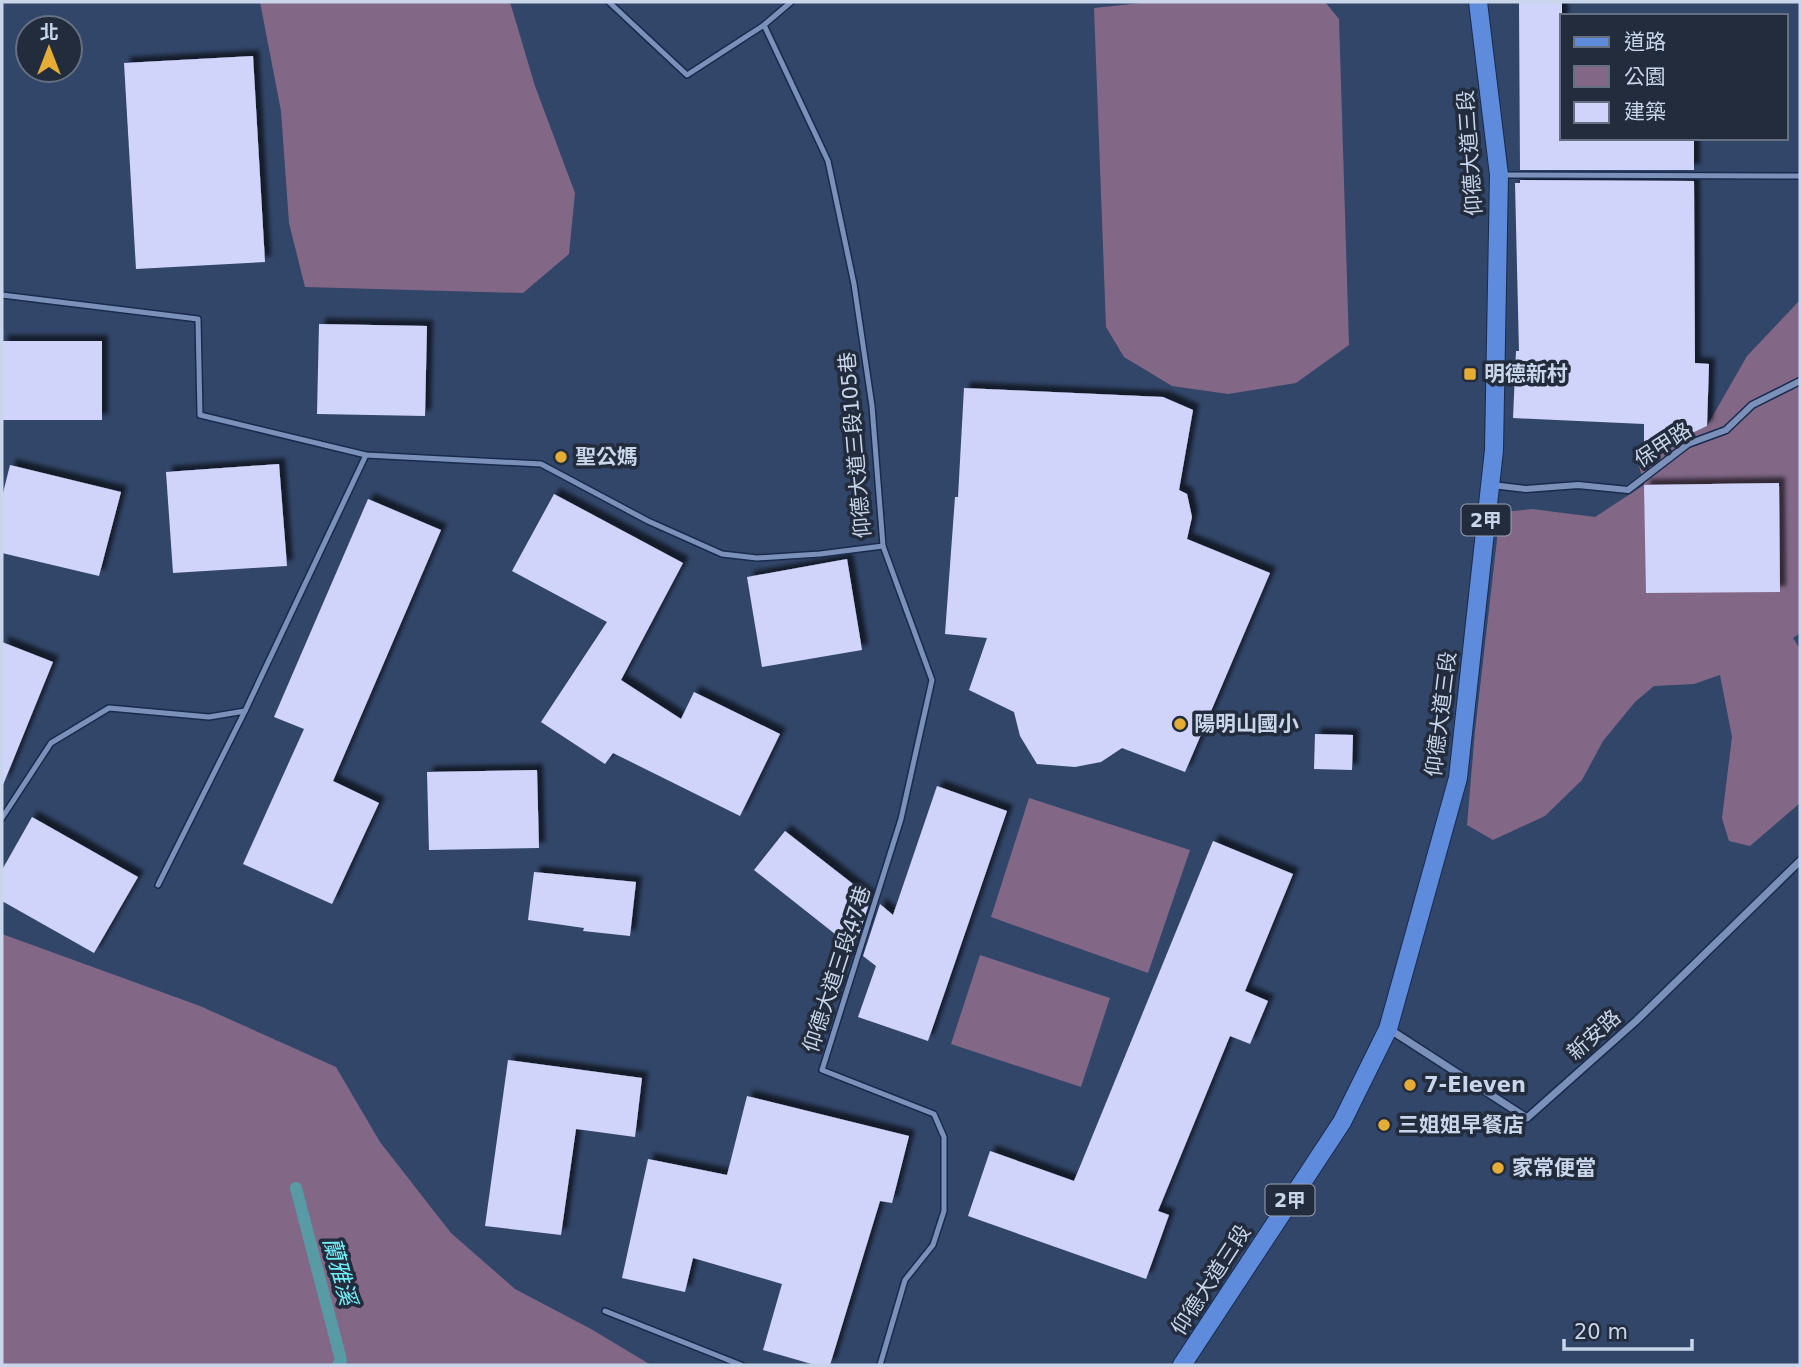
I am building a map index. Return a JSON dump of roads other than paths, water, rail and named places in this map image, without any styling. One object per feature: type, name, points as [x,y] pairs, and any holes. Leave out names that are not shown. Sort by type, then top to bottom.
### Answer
[{"type":"main road","name":"仰德大道三段","points":[[1182,1365],[1342,1122],[1388,1029],[1458,778],[1494,450],[1499,175],[1478,2]]},
{"type":"street","name":"保甲路","points":[[1490,485],[1526,489],[1578,485],[1628,490],[1688,444],[1726,430],[1752,405],[1800,381]]},
{"type":"street","name":"新安路","points":[[1388,1029],[1527,1118],[1636,1021],[1800,861]]},
{"type":"lane","points":[[609,2],[687,75],[764,25],[791,2]]},
{"type":"lane","name":"仰德大道三段105巷","points":[[2,295],[198,319],[200,415],[366,455],[541,464],[648,521],[722,554],[757,558],[883,546],[872,406],[854,284],[828,161],[764,25]]},
{"type":"lane","points":[[1499,175],[1800,176]]},
{"type":"lane","points":[[158,885],[245,711],[366,455]]},
{"type":"lane","name":"仰德大道三段47巷","points":[[880,1365],[905,1280],[933,1245],[944,1210],[944,1137],[934,1114],[822,1070],[901,819],[932,680],[883,546]]},
{"type":"lane","points":[[2,818],[51,743],[109,708],[209,717],[245,711]]},
{"type":"lane","points":[[606,1311],[741,1365]]},
{"type":"waterway","name":"蘭雅溪","points":[[296,1188],[341,1360],[338,1365]]},
{"type":"place","name":"明德新村","points":[[1470,374]]},
{"type":"place","name":"聖公媽","points":[[561,457]]},
{"type":"place","name":"陽明山國小","points":[[1180,724]]},
{"type":"place","name":"7-Eleven","points":[[1410,1085]]},
{"type":"place","name":"三姐姐早餐店","points":[[1384,1125]]},
{"type":"place","name":"家常便當","points":[[1498,1168]]}]
